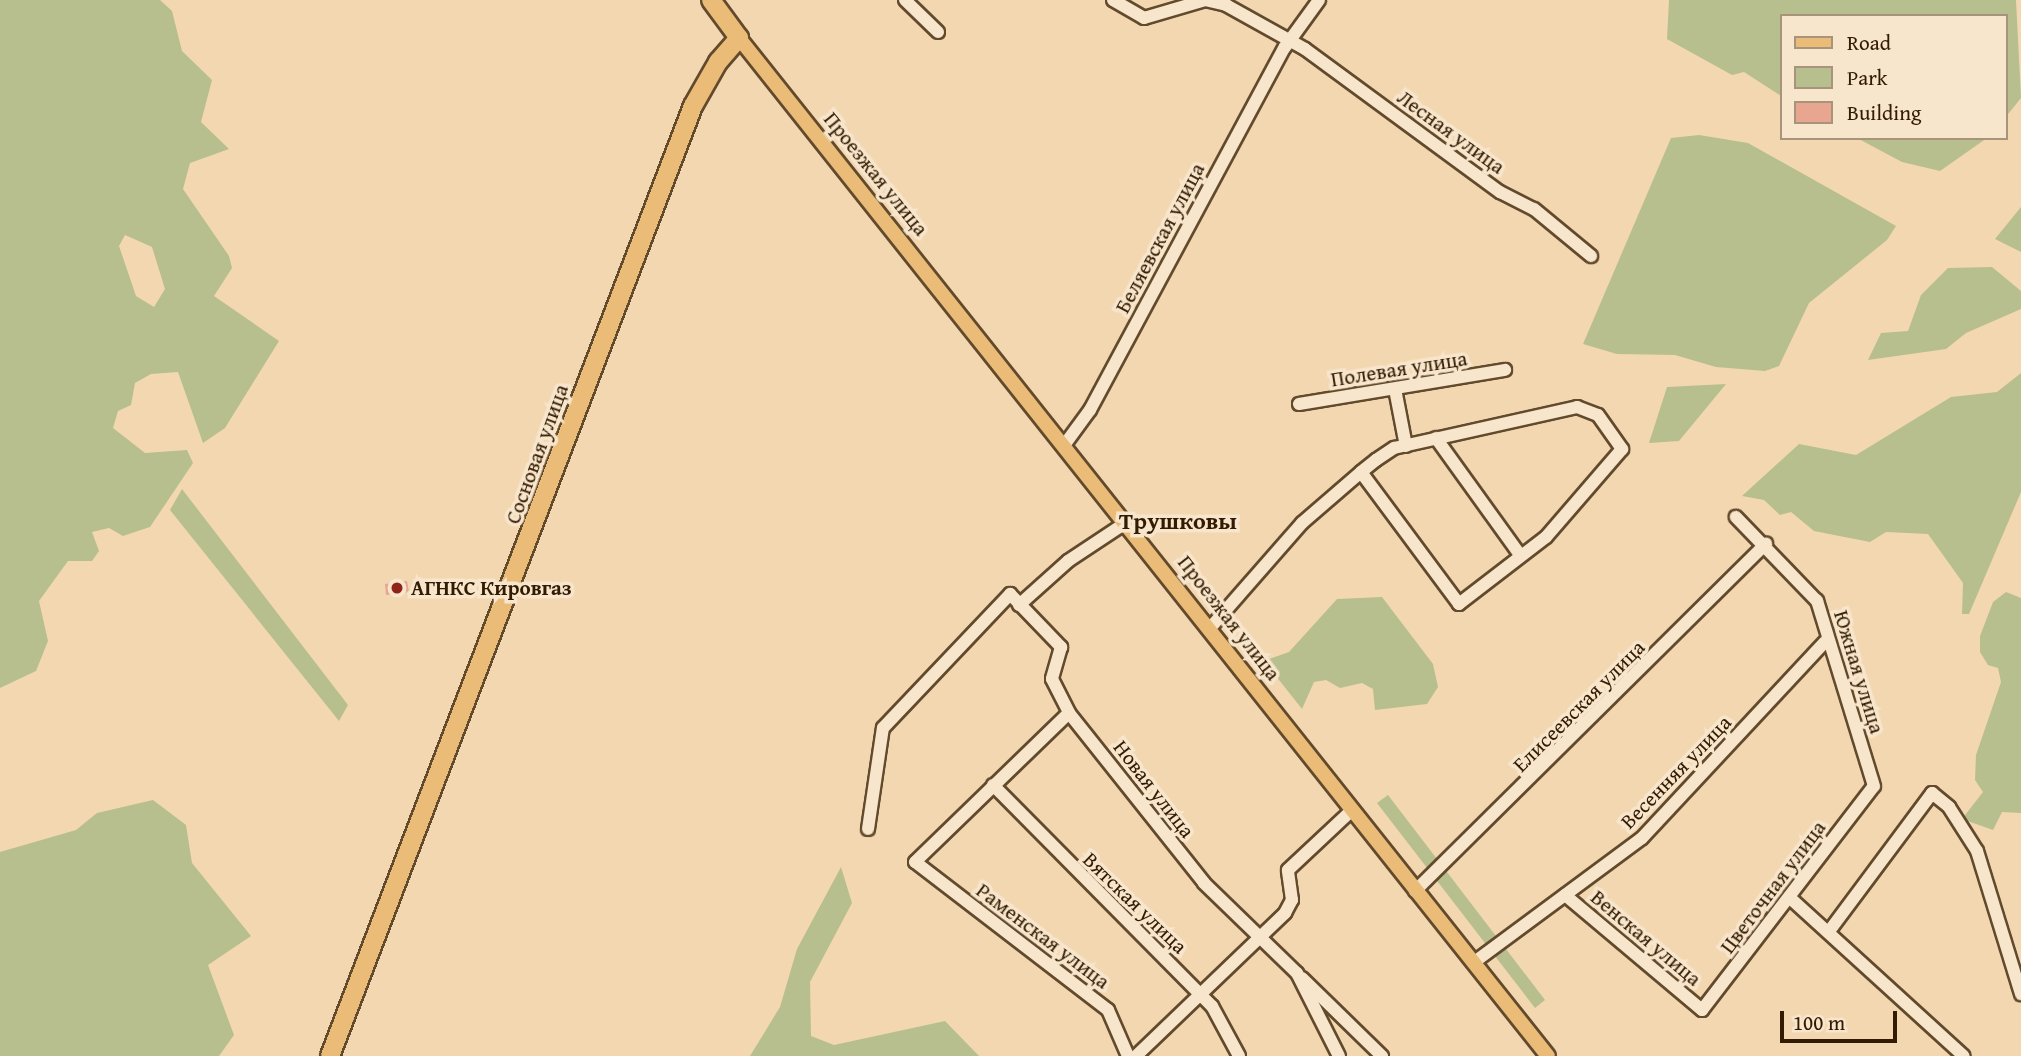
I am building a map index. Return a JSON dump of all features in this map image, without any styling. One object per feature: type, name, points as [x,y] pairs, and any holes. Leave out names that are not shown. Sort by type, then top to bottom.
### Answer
[{"type":"highway","points":[[711,0],[739,38]]},
{"type":"highway","name":"Сосновая улица","points":[[330,1056],[694,106],[716,65],[739,38]]},
{"type":"main road","name":"Проезжая улица","points":[[739,38],[1211,627],[1350,812],[1548,1056]]},
{"type":"street","points":[[905,0],[938,32]]},
{"type":"street","points":[[1113,0],[1143,18],[1205,0]]},
{"type":"street","name":"Лесная улица","points":[[1205,0],[1226,5],[1287,43],[1500,192],[1534,209],[1591,256]]},
{"type":"street","name":"Беляевская улица","points":[[1065,444],[1085,418],[1287,43],[1319,0]]},
{"type":"street","name":"Полевая улица","points":[[1298,404],[1505,370]]},
{"type":"street","points":[[1395,389],[1406,446]]},
{"type":"street","points":[[1211,627],[1303,523],[1361,472],[1406,446],[1577,407],[1598,415],[1622,449],[1546,537],[1459,604],[1361,472]]},
{"type":"street","points":[[1436,438],[1520,555]]},
{"type":"street","name":"Южная улица","points":[[1736,517],[1766,544],[1816,601],[1830,634],[1825,642],[1835,654],[1874,786]]},
{"type":"street","points":[[868,829],[883,729],[1010,594],[1019,606],[1069,561],[1127,522]]},
{"type":"street","name":"Елисеевская улица","points":[[1415,891],[1766,544]]},
{"type":"street","name":"Новая улица","points":[[1019,606],[1061,647],[1052,679],[1069,713],[1204,883],[1258,939],[1297,973],[1339,1056]]},
{"type":"street","name":"Весенняя улица","points":[[1473,963],[1642,838],[1825,642]]},
{"type":"street","points":[[993,785],[1069,713]]},
{"type":"street","name":"Раменская улица","points":[[993,785],[915,862],[1108,1010],[1128,1056]]},
{"type":"street","name":"Вятская улица","points":[[993,785],[1199,993],[1227,1028],[1239,1056]]},
{"type":"street","name":"Цветочная улица","points":[[1702,1010],[1874,786]]},
{"type":"street","points":[[1830,930],[1932,793],[1949,807],[1977,851],[2021,994]]},
{"type":"street","points":[[1136,1056],[1290,906],[1288,870],[1350,812]]},
{"type":"street","name":"Венская улица","points":[[1565,895],[1702,1010]]},
{"type":"street","points":[[1789,897],[1830,930],[1964,1056]]},
{"type":"street","points":[[1297,973],[1382,1056]]},
{"type":"green space","points":[[0,0],[160,0],[172,11],[182,51],[212,80],[201,122],[229,149],[190,163],[183,189],[229,256],[232,268],[214,296],[279,341],[225,428],[203,443],[178,372],[151,374],[135,383],[131,405],[118,411],[113,428],[145,453],[187,450],[193,463],[150,527],[123,536],[109,528],[92,532],[99,551],[92,561],[68,561],[39,601],[48,641],[36,671],[0,688]],"holes":[[[125,235],[152,247],[165,289],[154,307],[136,296],[119,246]]]},
{"type":"green space","points":[[1669,0],[2016,0],[2021,98],[2007,116],[2007,14],[1780,14],[1780,95],[1744,72],[1732,75],[1667,39]]},
{"type":"green space","points":[[1699,135],[1748,143],[1896,226],[1887,240],[1809,303],[1779,366],[1765,371],[1716,367],[1675,355],[1617,354],[1583,344],[1671,138]]},
{"type":"green space","points":[[1861,140],[1984,140],[1940,171],[1902,162]]},
{"type":"green space","points":[[2021,207],[2021,252],[1995,239]]},
{"type":"green space","points":[[1992,267],[2021,291],[2021,309],[1966,333],[1946,349],[1868,360],[1881,333],[1908,331],[1921,295],[1948,268]]},
{"type":"green space","points":[[2021,373],[2021,492],[1969,614],[1962,614],[1963,583],[1928,534],[1886,532],[1870,542],[1814,531],[1791,512],[1780,515],[1764,500],[1742,496],[1799,444],[1856,455],[1951,397],[1997,392]]},
{"type":"green space","points":[[1726,384],[1679,441],[1649,443],[1667,387]]},
{"type":"green space","points":[[182,489],[348,705],[339,721],[170,510]]},
{"type":"green space","points":[[2006,592],[2021,598],[2021,813],[2002,812],[1993,830],[1962,819],[1983,792],[1975,780],[1976,755],[2001,682],[1998,668],[1988,665],[1980,652],[1980,636],[1993,602]]},
{"type":"green space","points":[[1382,597],[1433,664],[1438,687],[1427,704],[1375,710],[1373,689],[1362,683],[1340,688],[1326,680],[1314,682],[1302,709],[1264,661],[1289,652],[1337,599]]},
{"type":"green space","points":[[1388,795],[1545,1000],[1535,1008],[1377,803]]},
{"type":"green space","points":[[153,800],[186,825],[192,863],[251,936],[208,965],[234,1035],[219,1056],[0,1056],[0,852],[76,830],[97,813]]},
{"type":"green space","points":[[841,867],[852,903],[810,982],[811,1036],[834,1045],[945,1021],[979,1056],[750,1056],[780,1007],[797,949]]},
{"type":"building","name":"АГНКС Кировгаз","points":[[407,581],[409,592],[386,595],[385,584]]},
{"type":"place","name":"АГНКС Кировгаз","points":[[397,588]]},
{"type":"district","name":"Трушковы","points":[[1178,521]]}]
